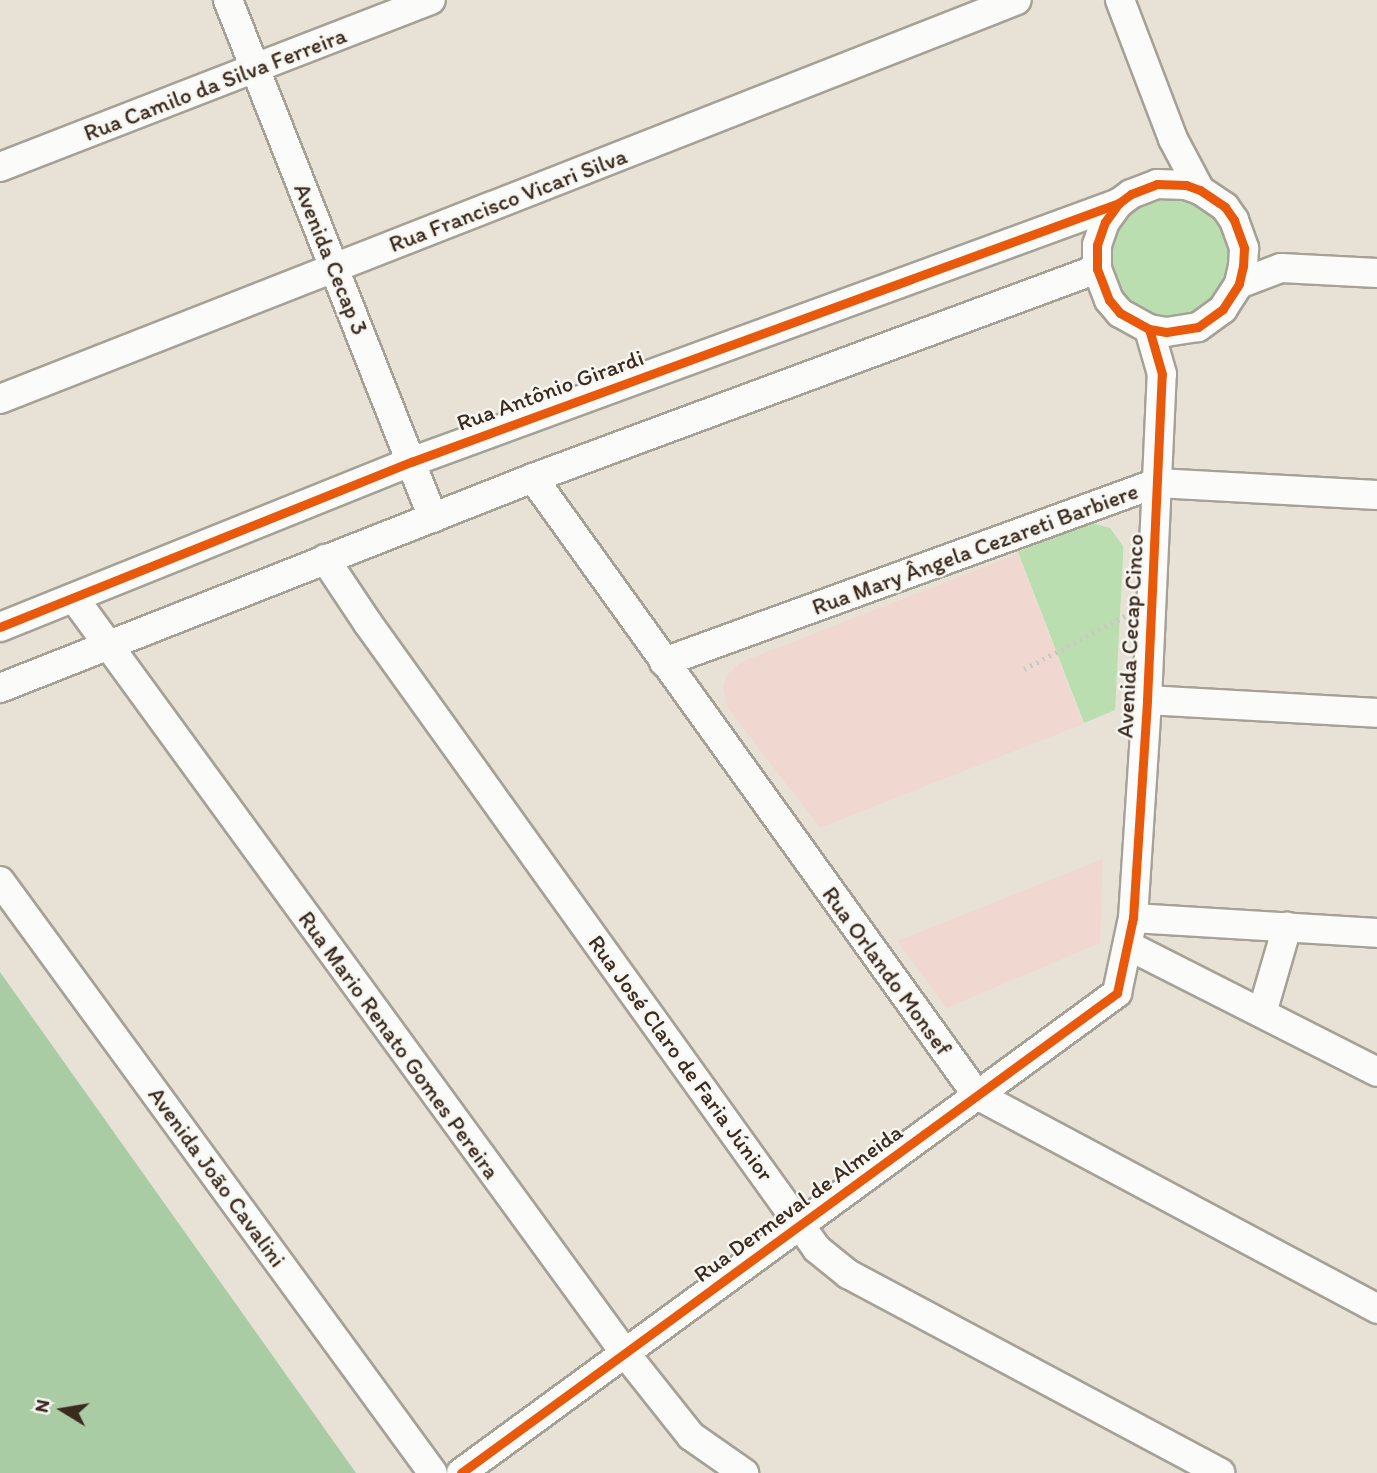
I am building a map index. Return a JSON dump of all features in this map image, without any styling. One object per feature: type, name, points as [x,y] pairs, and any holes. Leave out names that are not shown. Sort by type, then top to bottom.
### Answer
[{"type":"street","name":"Avenida Cecap 3","points":[[228,0],[433,518]]},
{"type":"street","name":"Rua Camilo da Silva Ferreira","points":[[0,167],[431,0]]},
{"type":"street","name":"Rua Francisco Vicari Silva","points":[[0,399],[1017,0]]},
{"type":"street","points":[[1120,0],[1172,139],[1200,190]]},
{"type":"street","points":[[1172,139],[1172,183]]},
{"type":"street","points":[[1172,183],[1200,190],[1225,207],[1234,220],[1244,248],[1239,284],[1232,298],[1217,314],[1198,327],[1183,331],[1149,329],[1134,323],[1109,300],[1097,269],[1097,245],[1105,222],[1119,203],[1144,188],[1172,183]]},
{"type":"street","name":"Rua Antônio Girardi","points":[[0,627],[411,462],[1119,203]]},
{"type":"street","points":[[1244,248],[1281,268]]},
{"type":"street","points":[[1239,284],[1281,268],[1377,273]]},
{"type":"street","points":[[0,688],[533,478],[1097,269]]},
{"type":"street","name":"Avenida Cecap Cinco","points":[[1131,932],[1147,700],[1162,374],[1149,329]]},
{"type":"street","name":"Avenida Cecap Cinco","points":[[1162,374],[1183,331]]},
{"type":"street","name":"Rua Orlando Monsef","points":[[533,478],[977,1096],[1377,1309]]},
{"type":"street","name":"Rua Mary Ângela Cezareti Barbiere","points":[[664,662],[1157,483],[1377,495]]},
{"type":"street","name":"Rua José Claro de Faria Júnior","points":[[325,559],[367,622],[817,1249],[848,1274],[1220,1473]]},
{"type":"street","name":"Rua Mario Renato Gomes Pereira","points":[[74,597],[625,1353],[691,1436],[744,1473]]},
{"type":"street","points":[[1147,700],[1377,713]]},
{"type":"street","name":"Avenida João Cavalini","points":[[0,881],[433,1473]]},
{"type":"street","points":[[1262,1013],[1287,927]]},
{"type":"street","points":[[1131,932],[1287,927],[1377,933]]},
{"type":"street","points":[[1131,932],[1262,1013],[1377,1072]]},
{"type":"street","name":"Rua Dermeval de Almeida","points":[[461,1473],[1117,993],[1131,932]]},
{"type":"path","points":[[1024,669],[1151,603]]},
{"type":"shaded area","points":[[1018,554],[1083,724],[820,828],[727,707],[723,687],[726,676],[741,662]]},
{"type":"shaded area","points":[[1103,859],[1100,943],[947,1008],[897,941]]},
{"type":"green space","points":[[1170,195],[1194,200],[1214,213],[1227,233],[1232,257],[1227,281],[1214,301],[1194,314],[1170,319],[1146,314],[1126,301],[1113,281],[1108,257],[1113,233],[1126,213],[1146,200]]},
{"type":"green space","points":[[1089,522],[1110,528],[1123,546],[1123,557],[1115,710],[1084,723],[1018,552]]},
{"type":"green space","points":[[0,972],[356,1473],[0,1473]]},
{"type":"cycle path","points":[[0,627],[411,462],[1119,203],[1131,194],[1157,184],[1186,185],[1200,190],[1225,207],[1234,220],[1244,248],[1243,266],[1239,284],[1223,309],[1198,327],[1166,332],[1149,329],[1120,313],[1109,300],[1097,269],[1097,245],[1105,222],[1119,203]]},
{"type":"cycle path","points":[[461,1473],[1117,993],[1133,918],[1147,700],[1162,374],[1149,329]]}]
